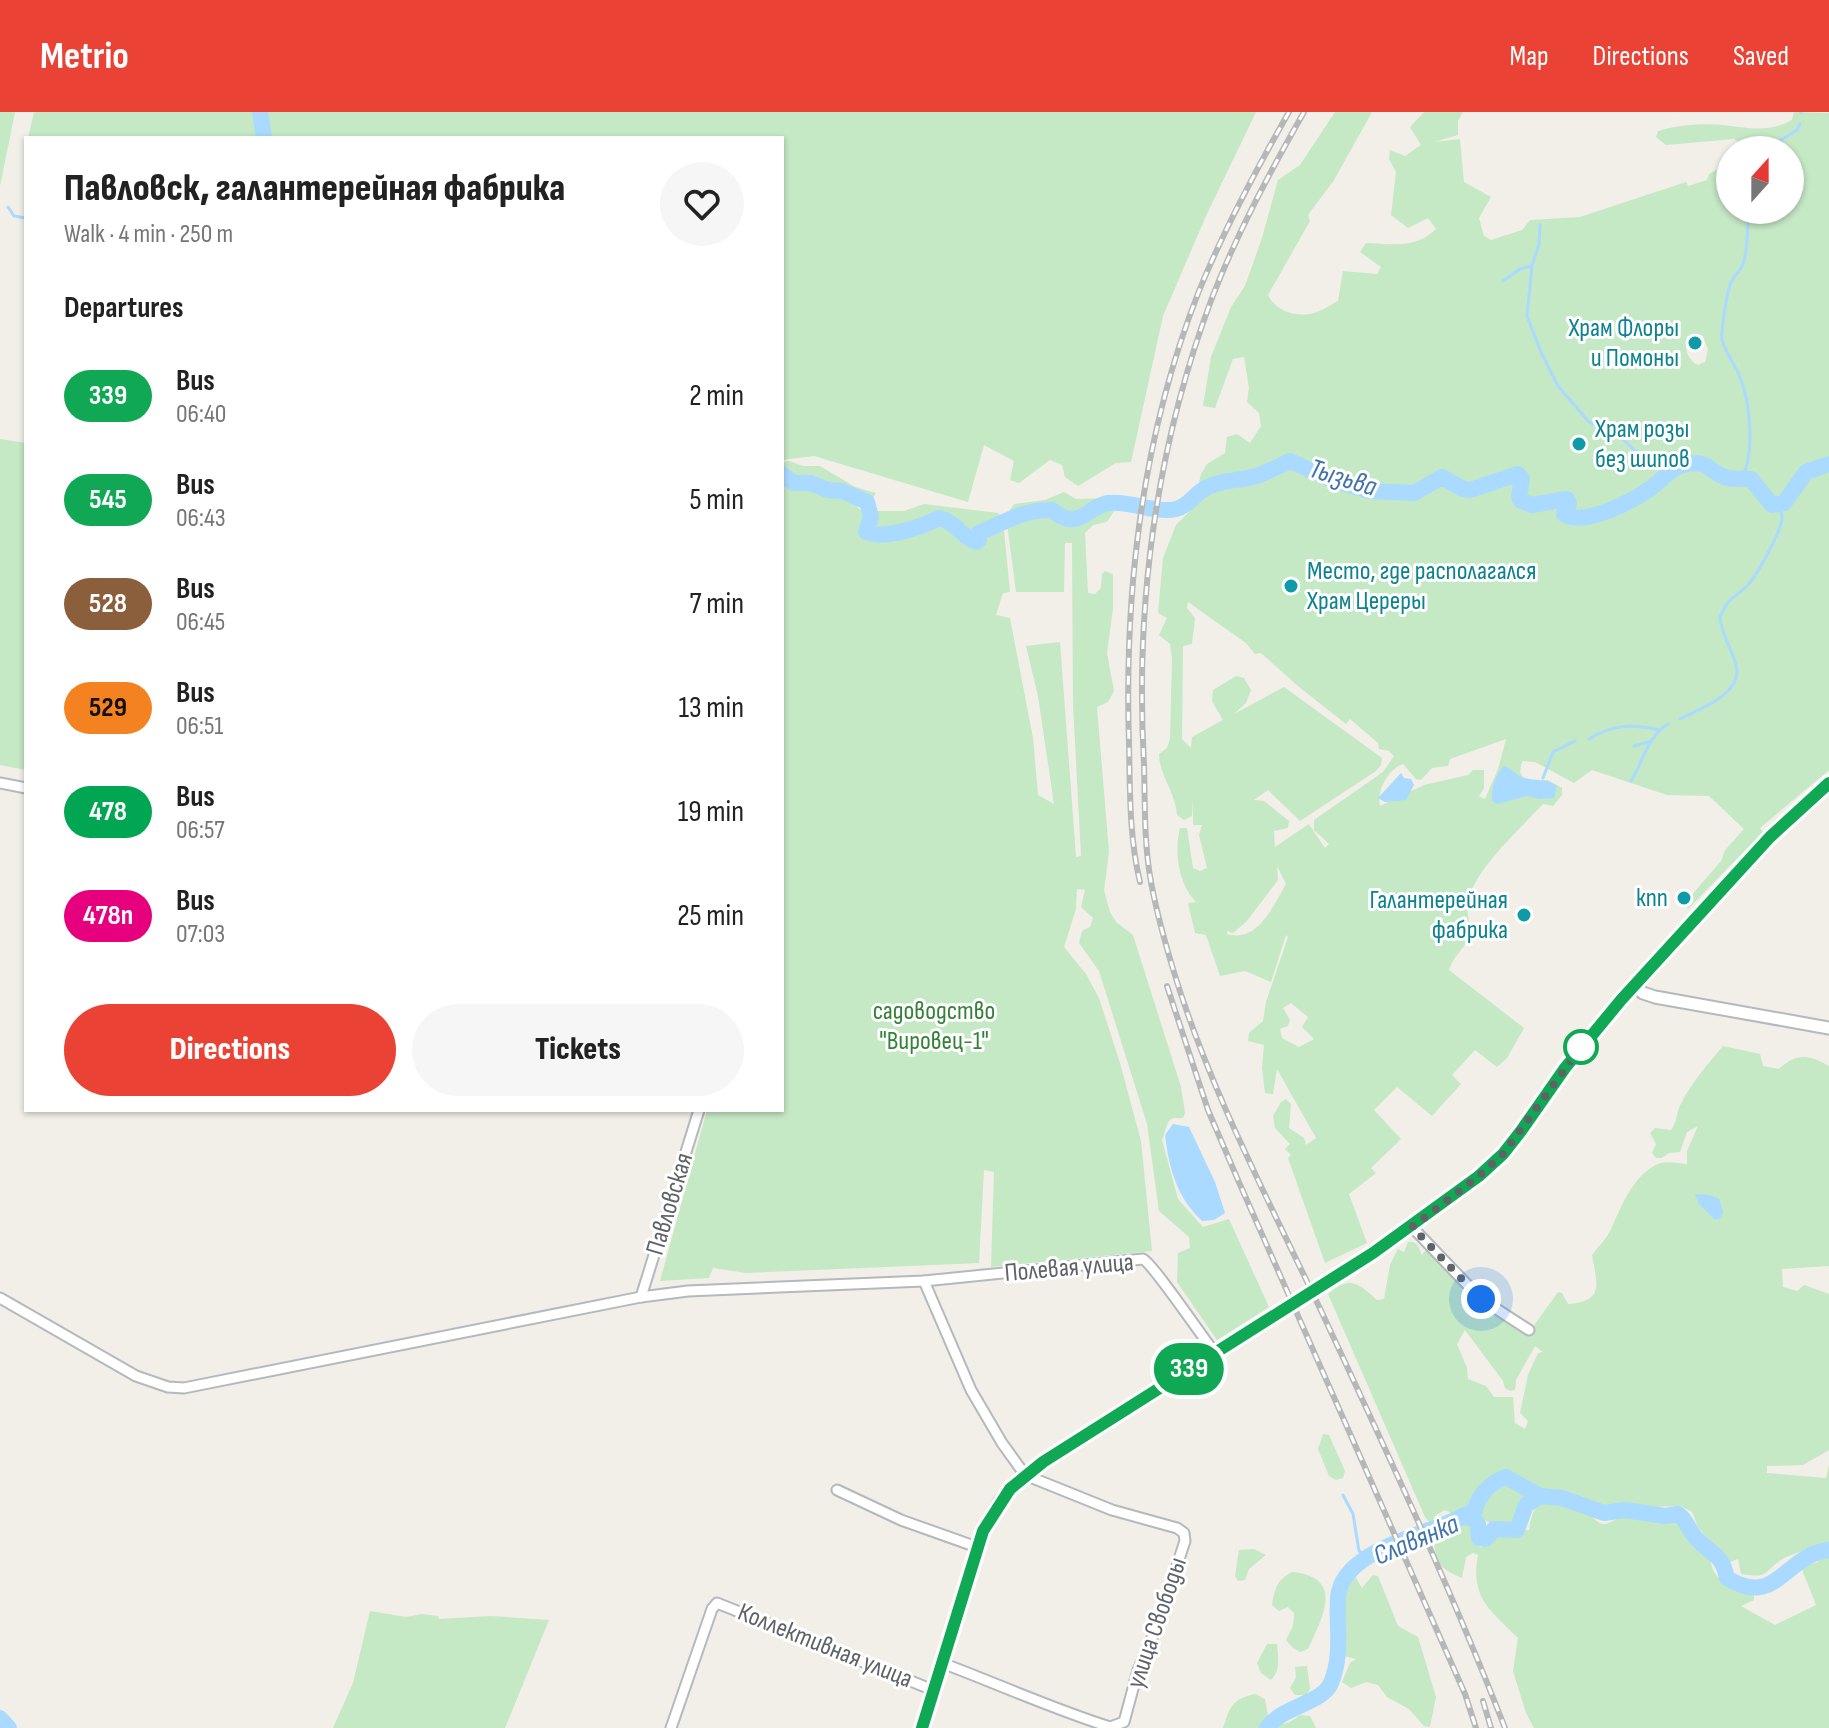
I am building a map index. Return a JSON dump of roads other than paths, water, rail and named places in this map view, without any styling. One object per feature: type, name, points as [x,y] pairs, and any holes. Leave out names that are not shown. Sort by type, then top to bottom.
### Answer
[{"type":"main road","points":[[922,1728],[977,1547],[1000,1502],[1025,1475],[1412,1227],[1479,1176],[1503,1154],[1573,1058],[1634,986],[1770,837],[1829,783]]},
{"type":"street","points":[[0,783],[24,788]]},
{"type":"street","points":[[1634,986],[1655,997],[1829,1028]]},
{"type":"street","name":"Павловская","points":[[641,1297],[698,1112]]},
{"type":"street","points":[[1412,1227],[1481,1299],[1529,1330]]},
{"type":"street","name":"Полевая улица","points":[[924,1281],[1143,1259],[1150,1263],[1215,1353]]},
{"type":"street","points":[[0,1298],[136,1376],[168,1387],[184,1388],[641,1297],[701,1291],[924,1281],[971,1390],[1025,1475]]},
{"type":"street","name":"улица Свободы","points":[[942,1663],[1035,1698],[1053,1709],[1110,1727],[1124,1722],[1138,1670],[1156,1629],[1185,1541],[1184,1533],[1177,1528],[1112,1510],[1025,1475]]},
{"type":"street","points":[[837,1490],[901,1520],[977,1547]]},
{"type":"street","name":"Коллективная улица","points":[[671,1728],[712,1609],[717,1603],[933,1690]]},
{"type":"water","points":[[1504,766],[1522,777],[1557,786],[1554,798],[1527,796],[1497,804],[1492,801],[1494,782]]},
{"type":"water","points":[[1401,773],[1414,785],[1406,800],[1385,802],[1378,798]]},
{"type":"water","points":[[1173,1124],[1189,1127],[1215,1182],[1225,1213],[1214,1220],[1202,1221],[1180,1192],[1165,1135]]},
{"type":"water","points":[[1695,1194],[1719,1199],[1723,1211],[1721,1218],[1715,1220],[1699,1204]]},
{"type":"waterway","name":"Тызьва","points":[[260,112],[264,136]]},
{"type":"waterway","points":[[1787,136],[1800,124]]},
{"type":"waterway","points":[[8,207],[14,216],[24,218]]},
{"type":"waterway","points":[[1740,479],[1750,444],[1749,415],[1744,387],[1722,334],[1730,285],[1745,258],[1749,224]]},
{"type":"waterway","points":[[1540,225],[1527,316],[1558,386],[1589,422],[1622,438],[1634,450],[1659,463],[1668,474]]},
{"type":"waterway","points":[[1503,281],[1520,269],[1531,266]]},
{"type":"waterway","name":"Тызьва","points":[[784,476],[793,483],[810,483],[828,490],[842,491],[867,502],[871,517],[866,532],[893,533],[939,518],[976,542],[979,533],[1014,517],[1042,510],[1052,510],[1061,516],[1076,519],[1108,503],[1159,510],[1176,509],[1212,485],[1254,477],[1290,461],[1335,481],[1370,491],[1414,493],[1442,477],[1470,490],[1518,474],[1522,479],[1521,501],[1532,505],[1567,499],[1569,504],[1564,514],[1573,517],[1608,511],[1651,488],[1672,470],[1693,463],[1702,464],[1728,478],[1751,479],[1772,505],[1784,503],[1806,472],[1829,464]]},
{"type":"waterway","points":[[1680,719],[1718,699],[1733,684],[1737,675],[1736,665],[1720,617],[1729,601],[1752,580],[1768,552],[1781,524],[1779,505]]},
{"type":"waterway","points":[[1631,781],[1650,742],[1668,724]]},
{"type":"waterway","points":[[1589,739],[1606,730],[1623,727],[1659,730]]},
{"type":"waterway","points":[[1543,778],[1553,752],[1575,741]]},
{"type":"waterway","points":[[1634,746],[1649,742]]},
{"type":"waterway","points":[[1461,1517],[1475,1510],[1486,1490],[1506,1477],[1540,1496]]},
{"type":"waterway","points":[[1343,1495],[1353,1514],[1359,1551],[1369,1557]]},
{"type":"waterway","name":"Славянка","points":[[1267,1728],[1282,1715],[1319,1696],[1331,1683],[1338,1651],[1338,1597],[1343,1581],[1354,1567],[1388,1546],[1461,1517],[1472,1518],[1478,1524],[1479,1538],[1486,1539],[1494,1529],[1517,1530],[1526,1505],[1540,1496],[1562,1498],[1604,1513],[1625,1510],[1665,1516],[1678,1514],[1697,1539],[1719,1559],[1727,1578],[1744,1586],[1769,1584],[1801,1561],[1829,1550]]},
{"type":"waterway","points":[[0,1718],[9,1728]]},
{"type":"railway","points":[[1140,882],[1131,812],[1128,685],[1134,570],[1151,456],[1164,400],[1199,291],[1241,200],[1289,112]]},
{"type":"railway","points":[[1304,112],[1232,250],[1212,298],[1176,411],[1154,527],[1143,645],[1148,862],[1166,946],[1222,1102],[1418,1521],[1505,1728]]},
{"type":"railway","points":[[1167,986],[1208,1110],[1465,1694],[1476,1728]]},
{"type":"railway","points":[[1483,1701],[1491,1728]]},
{"type":"place","name":"Храм Флоры и Помоны","points":[[1695,343]]},
{"type":"place","name":"Храм розы без шипов","points":[[1579,444]]},
{"type":"place","name":"Место, где располагался Храм Цереры","points":[[1291,586]]},
{"type":"place","name":"кпп","points":[[1684,898]]},
{"type":"place","name":"Галантерейная фабрика","points":[[1524,915]]},
{"type":"park label","name":"садоводство \"Вировец-1\"","points":[[934,1026]]}]
